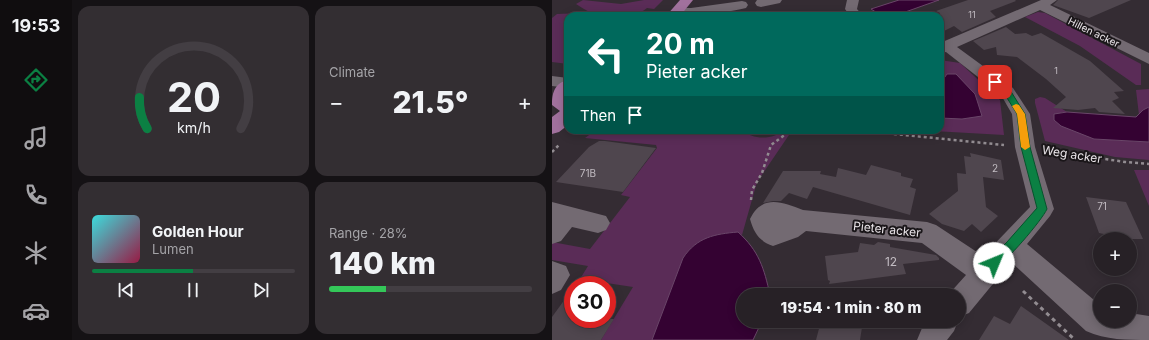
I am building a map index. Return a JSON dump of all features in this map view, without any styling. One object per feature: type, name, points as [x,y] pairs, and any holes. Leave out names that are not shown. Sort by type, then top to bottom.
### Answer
[{"type":"main road","points":[[676,12],[688,0]]},
{"type":"main road","points":[[564,89],[560,96],[560,103],[564,106]]},
{"type":"main road","points":[[552,128],[564,118]]},
{"type":"street","points":[[761,3],[776,0]]},
{"type":"street","points":[[852,0],[851,9],[854,12]]},
{"type":"street","points":[[944,47],[1045,3]]},
{"type":"street","name":"Hillen acker","points":[[1045,3],[1149,59]]},
{"type":"street","points":[[691,12],[742,5]]},
{"type":"street","points":[[944,48],[1007,92],[1021,114],[1026,147],[1042,209],[966,295]]},
{"type":"street","points":[[552,81],[564,83]]},
{"type":"street","points":[[552,233],[560,213],[598,223]]},
{"type":"street","name":"Pieter acker","points":[[766,215],[762,219],[765,228],[773,235],[789,229],[802,220],[927,233],[997,261],[1096,321],[1149,331]]},
{"type":"street","points":[[552,274],[557,275],[552,281]]},
{"type":"street","points":[[932,340],[938,328]]},
{"type":"path","points":[[766,215],[752,206],[752,190],[762,173],[771,145],[786,134]]},
{"type":"path","name":"Weg acker","points":[[892,134],[1026,147],[1125,162],[1149,164]]},
{"type":"path","points":[[997,261],[1075,340]]},
{"type":"shaded area","points":[[583,0],[621,4],[644,0],[663,0],[654,9],[647,8],[642,12],[590,12],[576,4]]},
{"type":"shaded area","points":[[899,0],[939,0],[905,12],[876,12],[871,9]]},
{"type":"shaded area","points":[[1038,12],[1045,13],[1141,64],[1141,85],[1136,85],[1080,46],[1025,17]]},
{"type":"shaded area","points":[[557,14],[564,14],[564,64],[552,62],[552,18]]},
{"type":"shaded area","points":[[944,61],[960,63],[1000,100],[1004,135],[944,132],[944,118],[962,119],[947,74],[944,78]]},
{"type":"shaded area","points":[[947,74],[956,74],[975,94],[982,116],[962,119],[944,118],[944,78]]},
{"type":"shaded area","points":[[1149,89],[1149,107],[1143,110],[1139,115],[1136,90]]},
{"type":"shaded area","points":[[1040,97],[1045,98],[1067,112],[1061,112],[1094,139],[1149,142],[1149,160],[1115,157],[1045,141],[1035,103],[1035,99]]},
{"type":"shaded area","points":[[1149,107],[1149,142],[1094,139],[1061,126],[1054,120],[1054,114],[1067,112],[1136,117],[1143,110]]},
{"type":"shaded area","points":[[590,134],[747,134],[765,138],[778,134],[790,134],[757,182],[742,235],[738,232],[684,258],[652,340],[601,340],[608,328],[616,328],[616,315],[633,287],[616,284],[616,276],[582,276],[588,266],[552,260],[552,242],[590,249],[630,197],[621,195],[657,148],[656,145],[585,138]]},
{"type":"shaded area","points":[[1134,170],[1149,170],[1149,206]]},
{"type":"shaded area","points":[[738,232],[756,253],[763,268],[768,288],[736,288],[736,328],[759,328],[753,340],[652,340],[683,258],[694,245],[700,241],[722,234]]},
{"type":"building","points":[[968,0],[1016,1],[990,11],[996,17],[962,32],[954,26],[944,31],[944,12],[936,11]]},
{"type":"building","points":[[1058,0],[1131,0],[1089,18],[1053,5]]},
{"type":"building","points":[[1006,27],[1015,34],[1026,33],[1032,36],[1041,33],[1090,61],[1124,91],[1114,92],[1119,98],[1112,101],[1125,114],[1099,112],[1095,108],[1078,110],[1053,108],[1066,97],[1046,79],[1017,57],[997,55],[996,47],[984,50],[973,41]]},
{"type":"building","points":[[599,141],[656,148],[623,192],[556,182],[589,147]]},
{"type":"building","points":[[970,153],[1001,160],[1004,180],[983,177],[986,207],[998,216],[981,232],[972,224],[964,231],[942,224],[929,214],[958,191],[957,173],[966,174],[964,156],[971,157]]},
{"type":"building","points":[[871,165],[901,173],[901,176],[913,179],[910,187],[916,189],[910,215],[813,187],[807,199],[789,193],[781,201],[763,203],[783,171],[821,171],[820,174],[836,177],[838,168],[866,175]]},
{"type":"building","points":[[1086,197],[1126,202],[1143,239],[1137,239],[1137,232],[1099,232]]},
{"type":"building","points":[[878,242],[890,244],[890,247],[936,255],[939,260],[903,264],[906,274],[829,284],[830,281],[828,280],[825,256],[858,252],[860,243],[874,245]]},
{"type":"building","points":[[564,300],[564,328],[608,328],[601,340],[552,340],[552,317]]},
{"type":"building","points":[[1021,306],[1069,340],[979,340],[994,316],[1010,324]]},
{"type":"building","points":[[819,328],[862,328],[860,340],[816,340]]},
{"type":"slow traffic","points":[[1016,106],[1021,114],[1025,147]]},
{"type":"route","points":[[994,263],[1011,246],[1042,209],[1026,147],[1021,114],[1007,92],[995,82]]}]
